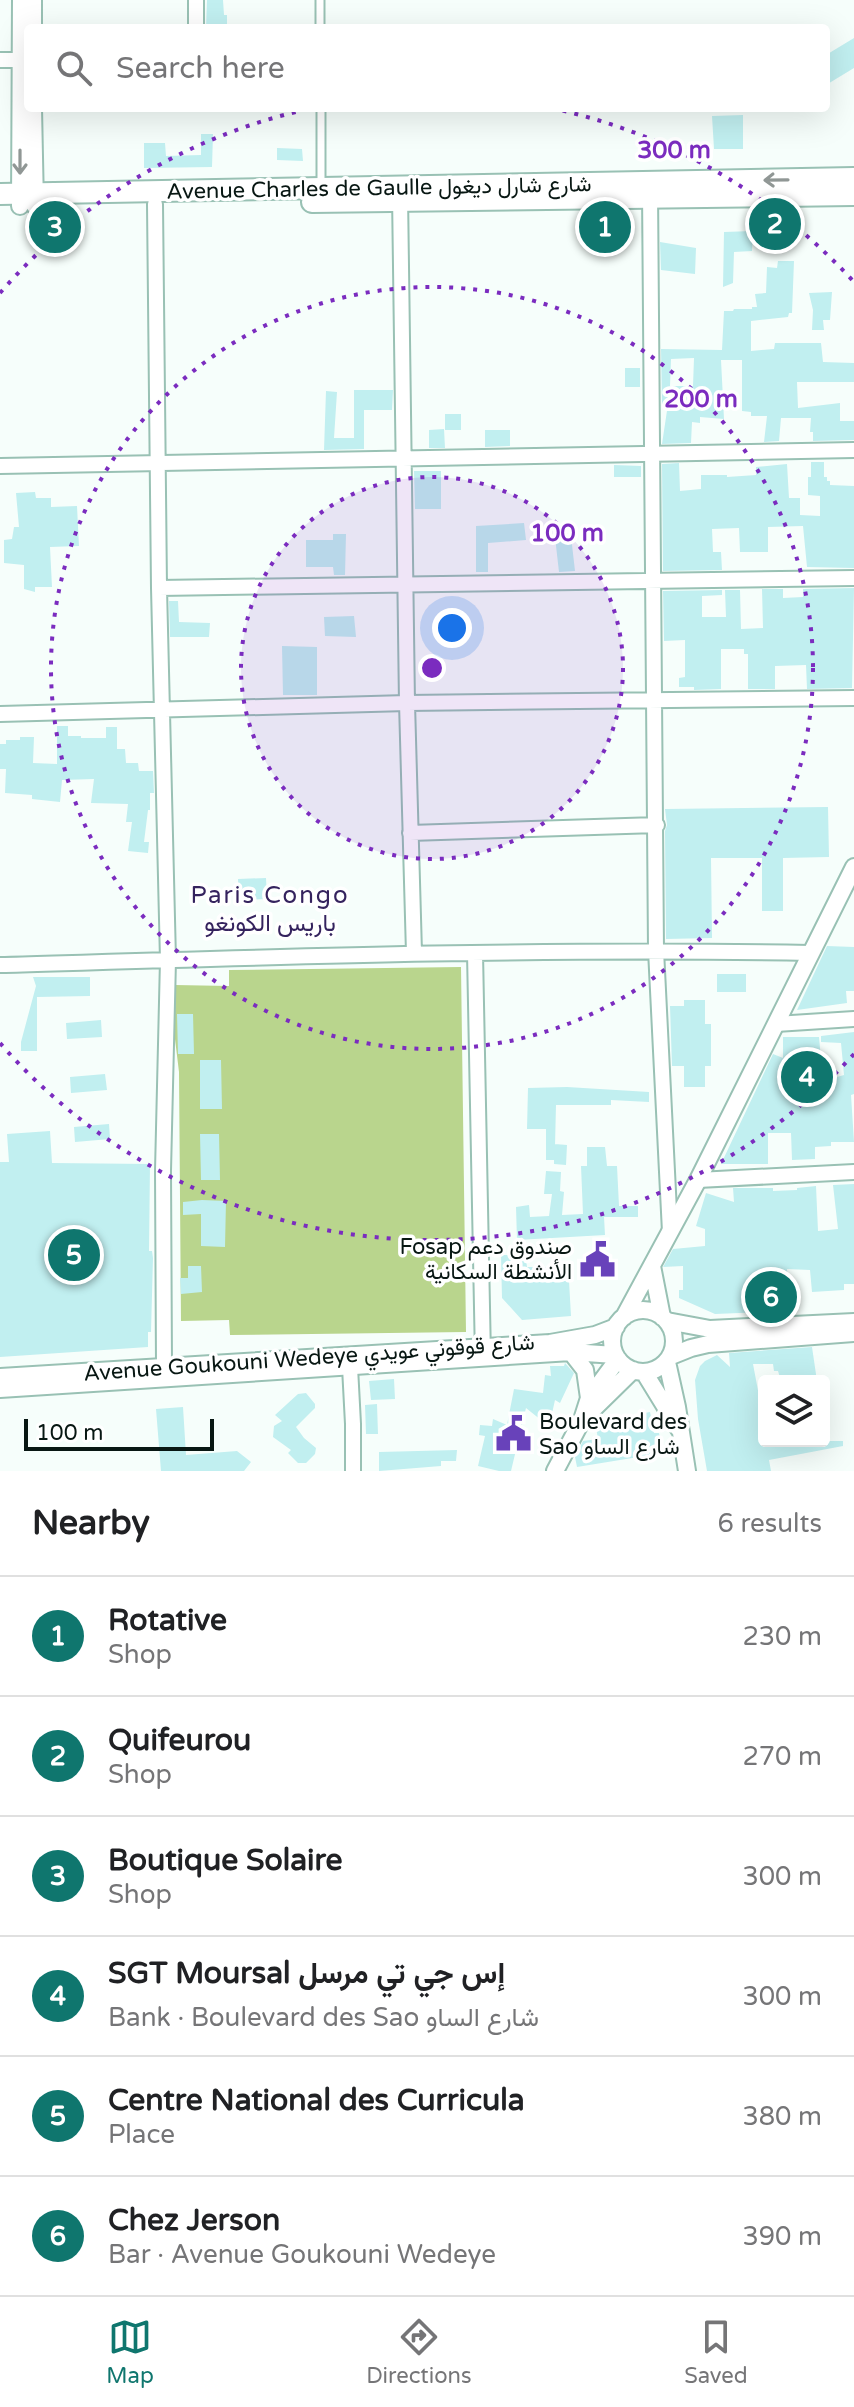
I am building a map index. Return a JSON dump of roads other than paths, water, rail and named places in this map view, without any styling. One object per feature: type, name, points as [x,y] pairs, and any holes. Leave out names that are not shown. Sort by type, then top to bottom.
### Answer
[{"type":"main road","name":"Avenue Charles de Gaulle شارع شارل ديغول","points":[[650,190],[854,178]]},
{"type":"main road","name":"Avenue Charles de Gaulle شارع شارل ديغول","points":[[18,200],[321,189],[400,193]]},
{"type":"main road","name":"Avenue Charles de Gaulle شارع شارل ديغول","points":[[18,200],[155,204],[400,193],[650,190],[854,195]]},
{"type":"street","points":[[18,200],[24,60],[21,0]]},
{"type":"street","points":[[33,0],[33,24]]},
{"type":"street","points":[[196,0],[196,24]]},
{"type":"street","points":[[0,60],[24,60]]},
{"type":"street","points":[[18,200],[32,112]]},
{"type":"street","points":[[650,190],[656,950],[670,1233]]},
{"type":"street","points":[[400,193],[414,953]]},
{"type":"street","points":[[155,204],[161,710],[168,960],[163,1171],[164,1365]]},
{"type":"street","points":[[0,466],[854,450]]},
{"type":"street","points":[[159,588],[854,578]]},
{"type":"street","points":[[0,714],[407,703],[854,698]]},
{"type":"street","points":[[410,833],[657,825]]},
{"type":"street","points":[[680,1431],[638,1371],[616,1357],[612,1341],[698,1180],[853,869]]},
{"type":"street","points":[[0,965],[414,953],[656,950],[810,953]]},
{"type":"street","points":[[475,953],[483,1352]]},
{"type":"street","points":[[776,1024],[854,1019]]},
{"type":"street","points":[[698,1180],[854,1172]]},
{"type":"street","points":[[652,1266],[665,1319],[674,1335],[675,1342],[669,1359],[683,1470]]},
{"type":"street","points":[[620,1322],[643,1310],[688,1327],[710,1329],[854,1322]]},
{"type":"street","name":"Avenue Goukouni Wedeye شارع قوقوني عويدي","points":[[0,1389],[350,1367],[574,1340],[595,1335],[620,1322]]},
{"type":"street","points":[[582,1420],[638,1371],[652,1371],[691,1348],[708,1344],[854,1333]]},
{"type":"street","name":"Avenue Goukouni Wedeye شارع قوقوني عويدي","points":[[0,1377],[164,1365],[483,1352],[571,1352],[616,1357]]},
{"type":"street","points":[[571,1352],[585,1370],[589,1398]]},
{"type":"street","points":[[555,1471],[582,1420],[589,1398],[616,1357]]},
{"type":"street","points":[[350,1367],[353,1471]]},
{"type":"lane","points":[[320,0],[320,24]]},
{"type":"lane","points":[[321,112],[321,189]]},
{"type":"place","name":"Quifeurou","points":[[775,224]]},
{"type":"place","name":"Boutique Solaire","points":[[55,227]]},
{"type":"place","name":"Rotative","points":[[605,227]]},
{"type":"place","name":"SGT Moursal إس جي تي مرسل","points":[[807,1077]]},
{"type":"place","name":"Centre National des Curricula","points":[[74,1255]]},
{"type":"place","name":"Fosap صندوق دعم الأنشطة السكانية","points":[[598,1259]]},
{"type":"place","name":"Chez Jerson","points":[[771,1297]]},
{"type":"place","name":"Boulevard des Sao شارع الساو","points":[[513,1434]]},
{"type":"district","name":"Paris Congo باريس الكونغو","points":[[270,909]]}]
